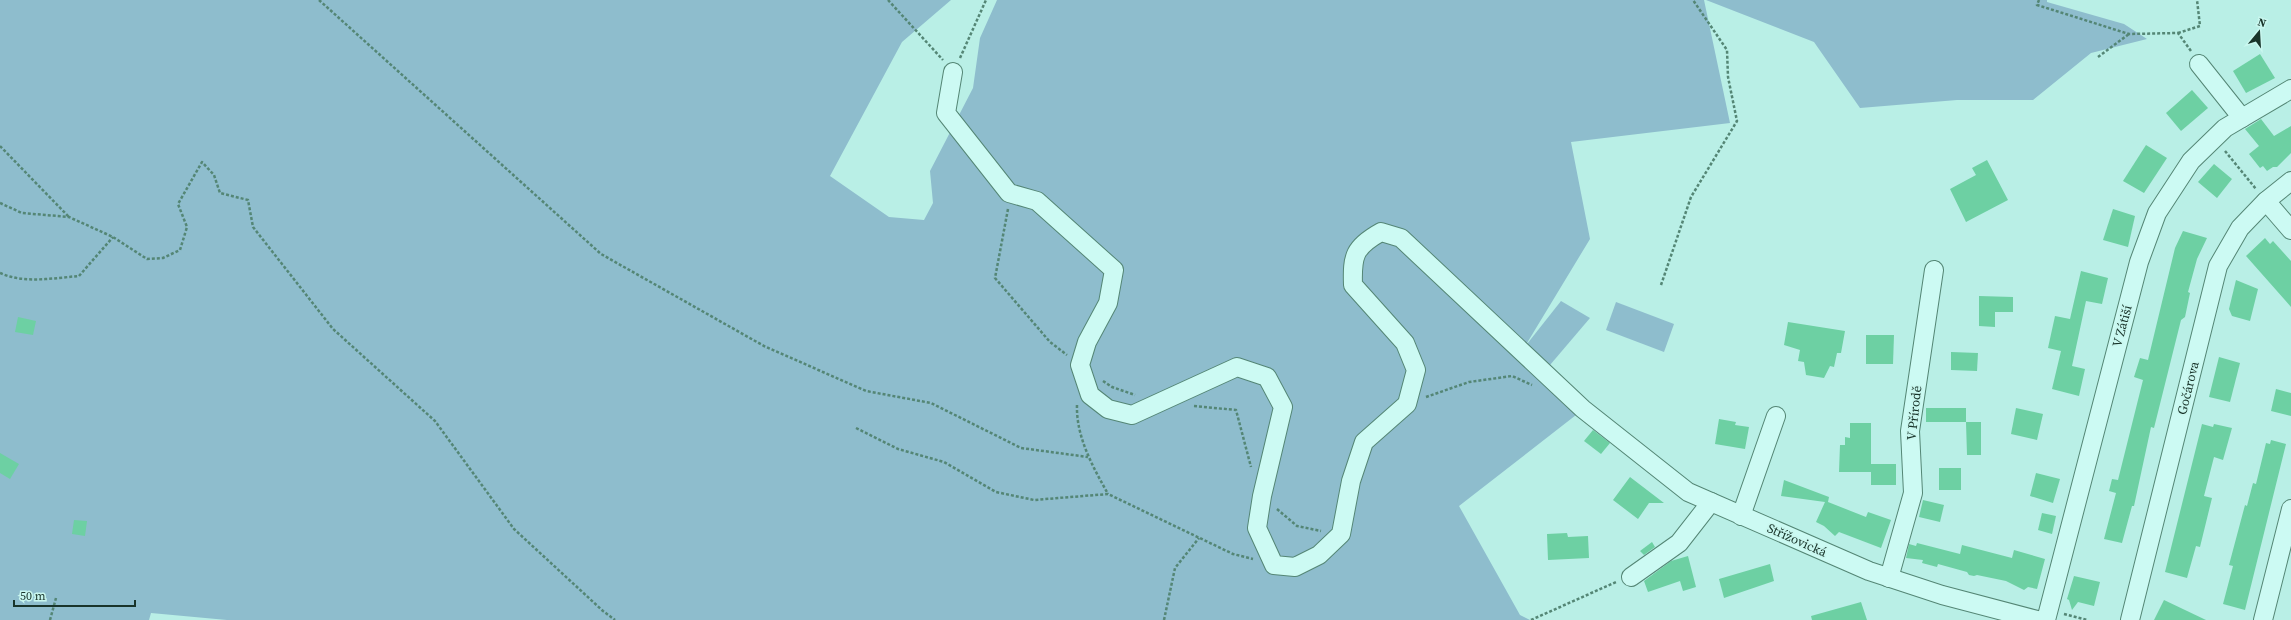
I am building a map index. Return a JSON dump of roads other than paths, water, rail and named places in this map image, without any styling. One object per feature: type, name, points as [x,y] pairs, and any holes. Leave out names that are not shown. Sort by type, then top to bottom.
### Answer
[{"type":"street","points":[[2199,64],[2242,118]]},
{"type":"street","name":"Střížovická","points":[[953,72],[946,113],[1009,193],[1037,201],[1114,270],[1108,303],[1087,342],[1080,365],[1090,395],[1108,409],[1132,415],[1159,404],[1237,367],[1267,377],[1283,407],[1262,496],[1257,528],[1274,565],[1295,567],[1319,555],[1340,534],[1351,480],[1364,442],[1407,404],[1416,370],[1404,343],[1353,285],[1352,262],[1363,242],[1381,232],[1401,238],[1583,409],[1688,492],[1869,571],[1942,595],[2037,620]]},
{"type":"street","name":"V Zátiší","points":[[2051,616],[2139,262],[2157,213],[2191,162],[2214,138],[2225,128],[2291,88]]},
{"type":"street","name":"Gočárova","points":[[2130,620],[2218,266],[2240,228],[2266,201],[2291,181]]},
{"type":"street","points":[[2266,201],[2291,230]]},
{"type":"street","name":"V Přírodě","points":[[1889,578],[1913,493],[1910,431],[1934,270]]},
{"type":"street","points":[[1741,516],[1776,416]]},
{"type":"street","points":[[1631,577],[1679,543],[1711,502]]},
{"type":"street","points":[[2263,620],[2291,509]]}]
